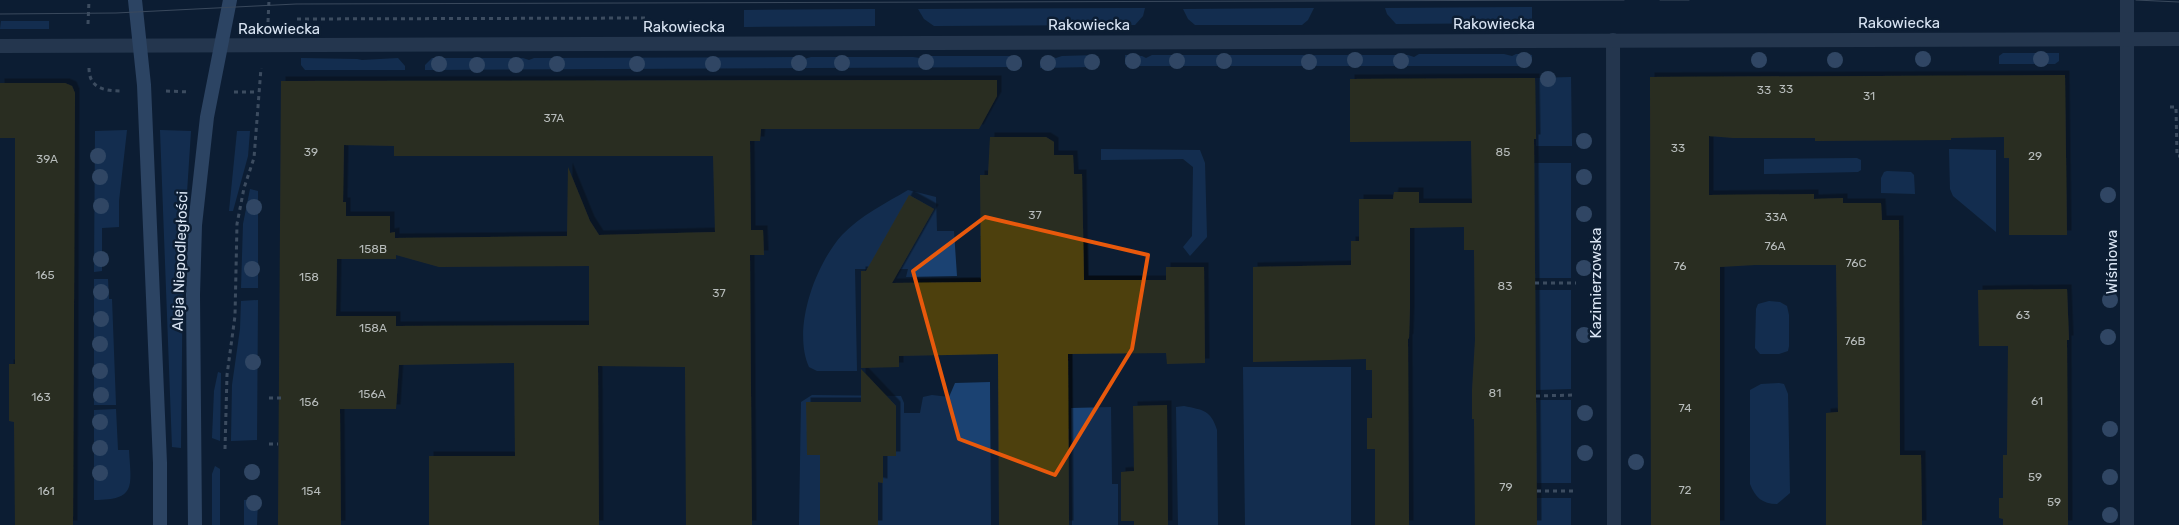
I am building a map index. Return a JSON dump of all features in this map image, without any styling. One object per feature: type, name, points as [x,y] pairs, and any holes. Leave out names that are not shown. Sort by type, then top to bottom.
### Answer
[{"type":"main road","name":"Aleja Niepodległości","points":[[135,0],[141,46],[160,453],[160,525]]},
{"type":"main road","name":"Aleja Niepodległości","points":[[195,525],[195,234],[203,149],[220,46],[230,0]]},
{"type":"street","name":"Wiśniowa","points":[[2127,0],[2127,525]]},
{"type":"street","name":"Rakowiecka","points":[[0,46],[2179,39]]},
{"type":"street","name":"Kazimierzowska","points":[[1613,40],[1614,525]]},
{"type":"path","points":[[88,21],[89,0]]},
{"type":"path","points":[[225,449],[227,374],[235,316],[237,224],[244,188],[254,158],[269,0]]},
{"type":"path","points":[[297,19],[646,18]]},
{"type":"path","points":[[2170,107],[2176,107],[2177,156],[2179,156]]},
{"type":"path","points":[[1535,283],[1576,283]]},
{"type":"path","points":[[1536,396],[1576,394]]},
{"type":"path","points":[[269,398],[281,398]]},
{"type":"path","points":[[269,444],[278,444]]},
{"type":"path","points":[[1537,491],[1576,491]]},
{"type":"highlighted area","points":[[985,217],[1148,255],[1132,349],[1055,475],[959,439],[913,271]]},
{"type":"shaded area","points":[[1532,7],[1532,23],[1396,24],[1387,14],[1385,8]]},
{"type":"shaded area","points":[[1145,8],[1143,16],[1135,25],[934,26],[924,19],[918,9]]},
{"type":"shaded area","points":[[1314,8],[1308,20],[1302,25],[1195,25],[1188,19],[1183,9]]},
{"type":"shaded area","points":[[875,9],[875,26],[744,27],[744,10]]},
{"type":"shaded area","points":[[1,21],[49,21],[49,29],[0,29]]},
{"type":"shaded area","points":[[2003,53],[2059,53],[2059,61],[2055,64],[1999,64],[1999,56]]},
{"type":"shaded area","points":[[1419,54],[1504,54],[1512,56],[1516,54],[1532,55],[1532,61],[1528,66],[1128,66],[1125,64],[1125,55],[1146,58],[1152,55],[1408,55],[1414,57]]},
{"type":"shaded area","points":[[1096,55],[1095,64],[1092,67],[1040,68],[1040,62],[1045,56],[1056,58],[1062,56]]},
{"type":"shaded area","points":[[924,56],[1017,56],[1022,61],[1022,67],[425,70],[425,65],[432,58],[523,58],[529,60],[534,58],[799,57],[804,59],[811,57],[920,58]]},
{"type":"shaded area","points":[[301,58],[362,60],[398,58],[405,66],[405,70],[305,70],[301,65]]},
{"type":"shaded area","points":[[1571,77],[1572,146],[1536,146],[1535,78]]},
{"type":"shaded area","points":[[127,130],[119,201],[119,227],[102,228],[102,271],[94,272],[95,131]]},
{"type":"shaded area","points":[[160,130],[191,131],[183,254],[181,448],[172,447]]},
{"type":"shaded area","points":[[237,131],[250,131],[248,156],[233,211],[229,211]]},
{"type":"shaded area","points":[[1101,149],[1200,150],[1205,163],[1207,237],[1190,256],[1183,247],[1192,236],[1193,167],[1183,159],[1101,160]]},
{"type":"shaded area","points":[[1949,149],[1996,150],[1996,232],[1953,196],[1950,189]]},
{"type":"shaded area","points":[[1857,158],[1861,160],[1861,170],[1858,172],[1764,174],[1764,159]]},
{"type":"shaded area","points":[[1534,163],[1571,163],[1571,278],[1535,278]]},
{"type":"shaded area","points":[[1884,172],[1911,172],[1914,175],[1915,194],[1881,193],[1881,178]]},
{"type":"shaded area","points":[[250,189],[258,191],[258,288],[241,288],[243,224]]},
{"type":"shaded area","points":[[908,190],[936,197],[937,231],[954,231],[957,276],[906,277],[908,269],[855,269],[857,371],[817,371],[809,367],[804,352],[805,316],[815,280],[823,263],[832,248],[849,228],[874,210]]},
{"type":"shaded area","points":[[94,279],[108,279],[109,299],[112,299],[116,405],[94,405]]},
{"type":"shaded area","points":[[1535,290],[1571,290],[1571,389],[1536,390]]},
{"type":"shaded area","points":[[258,300],[257,440],[231,441],[232,385],[240,329],[241,301]]},
{"type":"shaded area","points":[[1769,301],[1780,302],[1787,306],[1789,315],[1788,351],[1779,354],[1760,354],[1755,348],[1756,309],[1758,304]]},
{"type":"shaded area","points":[[1243,367],[1351,367],[1351,525],[1245,525]]},
{"type":"shaded area","points":[[218,372],[221,373],[220,441],[212,438],[214,391]]},
{"type":"shaded area","points":[[990,382],[991,525],[799,525],[801,402],[812,395],[901,396],[904,403],[904,413],[920,413],[923,397],[932,395],[949,397],[955,383]]},
{"type":"shaded area","points":[[1761,384],[1784,384],[1788,394],[1790,493],[1777,504],[1767,503],[1760,499],[1754,493],[1750,484],[1750,390]]},
{"type":"shaded area","points":[[1536,400],[1571,400],[1571,483],[1537,483]]},
{"type":"shaded area","points":[[1184,406],[1205,412],[1212,418],[1217,430],[1218,525],[1178,525],[1176,407]]},
{"type":"shaded area","points":[[1111,407],[1112,484],[1118,484],[1118,525],[1072,525],[1071,408]]},
{"type":"shaded area","points":[[116,409],[118,450],[129,450],[130,482],[124,494],[118,497],[94,500],[94,410]]},
{"type":"shaded area","points":[[215,466],[220,469],[220,525],[212,525],[212,474]]},
{"type":"shaded area","points":[[1537,498],[1571,498],[1571,525],[1537,525]]},
{"type":"shaded area","points":[[258,499],[257,525],[244,525],[244,500]]},
{"type":"building","points":[[2065,75],[2067,235],[2009,235],[2009,158],[2004,158],[2004,137],[1951,138],[1951,140],[1815,141],[1815,138],[1733,138],[1709,136],[1709,195],[1814,194],[1814,199],[1843,198],[1843,203],[1881,203],[1882,220],[1899,220],[1900,455],[1921,455],[1922,525],[1826,525],[1826,413],[1838,412],[1836,265],[1755,265],[1720,267],[1720,525],[1651,525],[1650,77]]},
{"type":"building","points":[[1535,78],[1537,525],[1475,525],[1474,419],[1472,419],[1475,340],[1474,250],[1464,250],[1464,227],[1410,228],[1408,339],[1409,525],[1375,525],[1375,449],[1367,449],[1367,418],[1372,418],[1372,370],[1366,370],[1366,359],[1253,362],[1253,267],[1351,265],[1351,241],[1359,241],[1359,199],[1393,199],[1394,192],[1419,192],[1419,203],[1472,203],[1471,141],[1350,142],[1350,79]]},
{"type":"building","points":[[997,80],[997,96],[979,129],[761,129],[760,141],[750,141],[751,230],[763,230],[764,255],[750,255],[752,525],[686,525],[685,367],[598,366],[599,525],[429,525],[429,456],[515,456],[514,363],[399,365],[396,409],[340,409],[341,525],[278,525],[281,81]],"holes":[[[344,145],[394,146],[394,156],[713,156],[715,232],[599,235],[590,221],[568,167],[567,236],[395,238],[395,232],[390,233],[390,216],[346,216],[346,202],[343,202]],[[396,255],[439,267],[589,266],[589,325],[396,326],[396,316],[336,316],[337,259],[396,259]]]},
{"type":"building","points":[[0,83],[65,83],[72,86],[75,93],[73,525],[15,525],[14,422],[9,421],[9,364],[15,364],[15,138],[0,138]]},
{"type":"building","points":[[990,137],[1046,137],[1054,142],[1054,155],[1073,155],[1074,174],[1082,174],[1084,280],[1166,280],[1166,267],[1204,267],[1205,363],[1167,364],[1166,353],[1068,354],[1069,525],[999,525],[998,354],[899,356],[899,367],[861,368],[861,271],[866,271],[909,195],[934,209],[892,283],[981,282],[980,175],[988,175]]},
{"type":"building","points":[[2067,289],[2069,340],[2067,340],[2068,525],[2003,525],[2003,519],[1999,518],[1999,498],[2003,498],[2003,455],[2007,455],[2008,346],[1979,346],[1978,290]]},
{"type":"building","points":[[861,369],[896,406],[896,456],[883,456],[883,483],[878,482],[878,525],[820,525],[820,455],[807,455],[806,402],[861,402]]},
{"type":"building","points":[[1167,405],[1168,525],[1134,525],[1134,521],[1121,521],[1121,472],[1134,471],[1133,406]]},
{"type":"tram line","points":[[0,14],[116,13],[296,4],[1624,0]]},
{"type":"tram line","points":[[1660,0],[1689,0]]},
{"type":"tram line","points":[[2136,0],[2179,2]]}]
